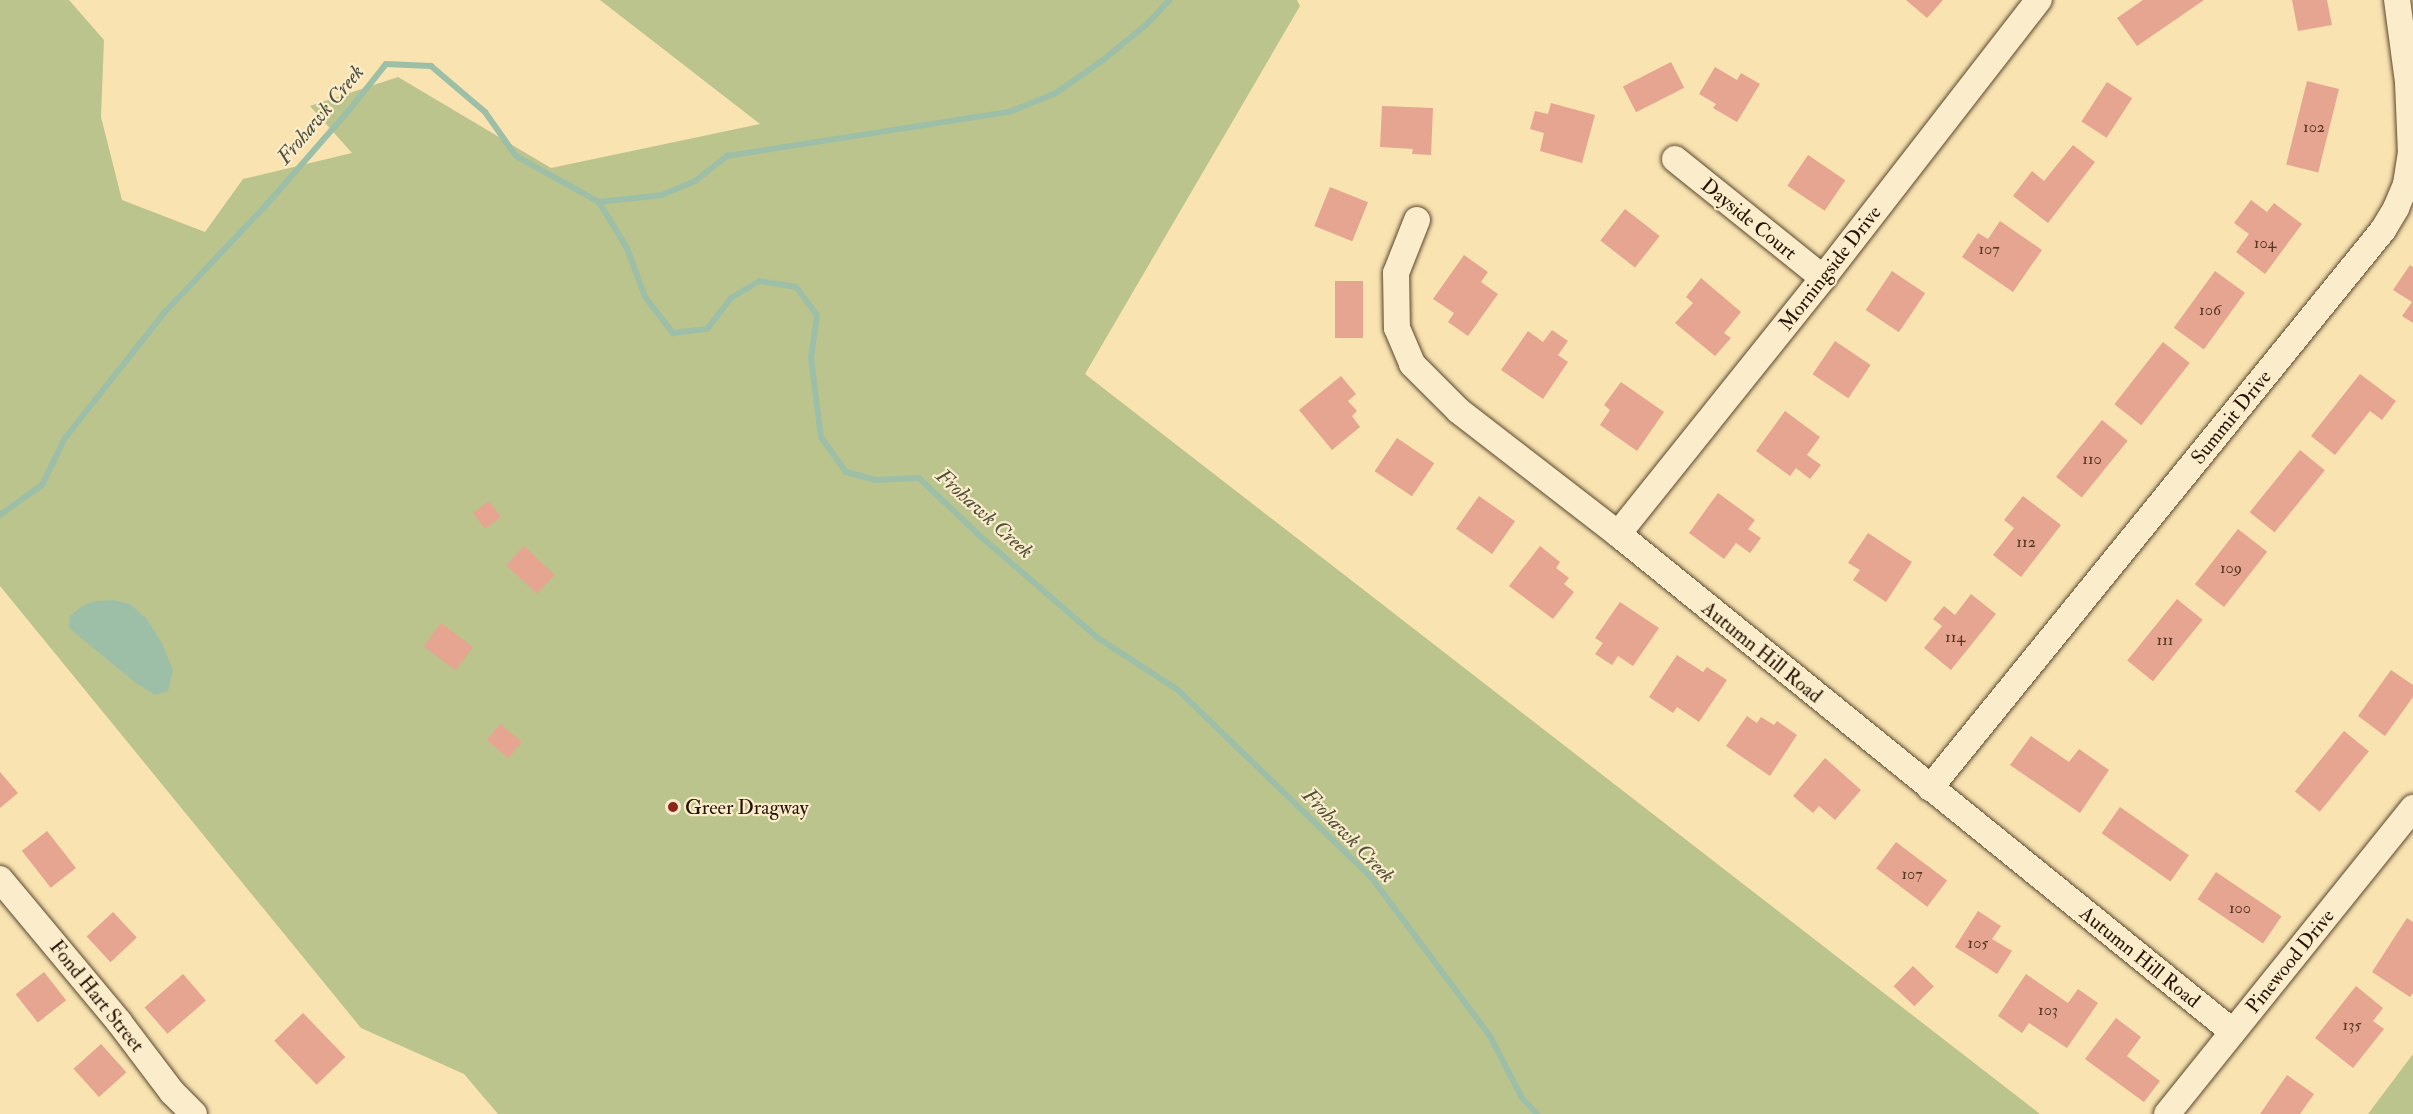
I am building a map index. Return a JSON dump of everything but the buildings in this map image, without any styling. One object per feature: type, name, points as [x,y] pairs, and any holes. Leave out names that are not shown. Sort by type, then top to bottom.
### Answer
[{"type":"street","name":"Morningside Drive","points":[[1618,534],[1823,278],[2039,0]]},
{"type":"street","name":"Summit Drive","points":[[1930,788],[2383,230],[2409,186],[2411,154],[2408,94],[2397,0]]},
{"type":"street","name":"Dayside Court","points":[[1675,159],[1823,278]]},
{"type":"street","name":"Autumn Hill Road","points":[[1418,220],[1396,273],[1396,328],[1412,364],[1458,411],[1618,534],[2233,1032]]},
{"type":"street","name":"Pinewood Drive","points":[[2167,1114],[2413,808]]},
{"type":"street","name":"Fond Hart Street","points":[[0,879],[119,1022],[168,1103],[194,1114]]},
{"type":"shaded area","points":[[0,0],[69,0],[104,40],[101,117],[122,200],[205,232],[243,179],[352,153],[310,106],[398,77],[551,168],[760,124],[600,0],[1297,0],[1300,6],[1085,374],[2040,1114],[498,1114],[464,1074],[361,1028],[0,586]]},
{"type":"shaded area","points":[[113,600],[130,604],[146,618],[162,643],[173,670],[168,691],[155,695],[137,684],[69,628],[70,616],[82,606],[94,601]]},
{"type":"shaded area","points":[[2413,1054],[2413,1114],[2368,1114]]},
{"type":"waterway","points":[[599,202],[662,195],[695,181],[727,156],[1009,112],[1056,93],[1103,60],[1147,24],[1169,0]]},
{"type":"waterway","name":"Frohawk Creek","points":[[0,515],[42,485],[65,438],[165,312],[268,203],[386,64],[431,66],[485,112],[516,156],[599,202],[627,248],[645,297],[673,333],[707,329],[731,298],[759,281],[796,287],[817,315],[811,358],[821,437],[846,472],[875,480],[919,478],[979,535],[1098,638],[1178,690],[1371,877],[1490,1036],[1522,1098],[1537,1114]]},
{"type":"place","name":"Greer Dragway","points":[[673,807]]}]
